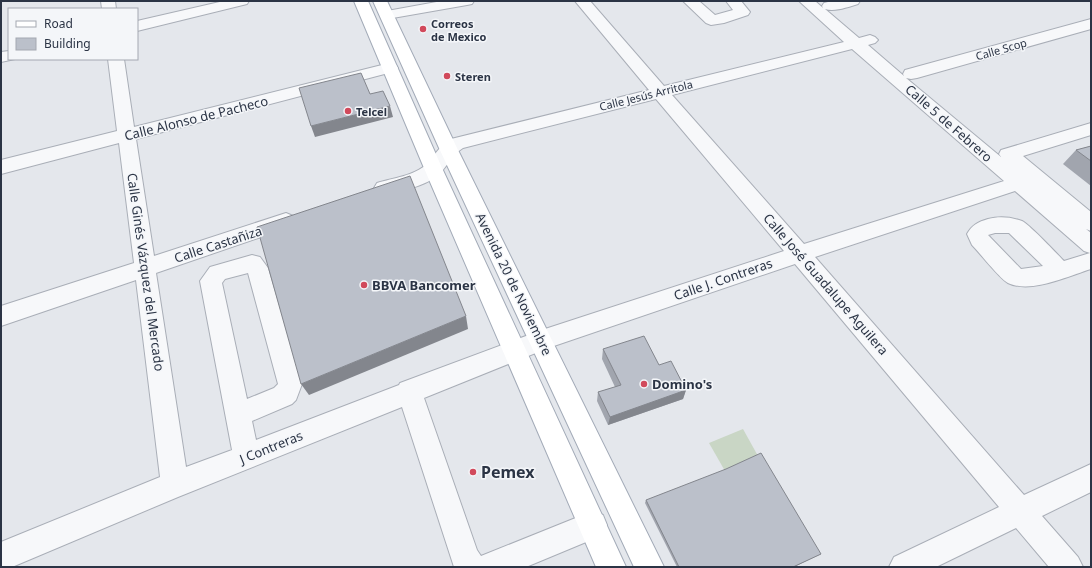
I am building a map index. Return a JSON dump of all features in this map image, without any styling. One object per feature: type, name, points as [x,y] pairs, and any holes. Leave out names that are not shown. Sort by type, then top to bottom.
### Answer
[{"type":"main road","name":"Avenida 20 de Noviembre","points":[[361,1],[433,168],[611,567]]},
{"type":"main road","name":"Avenida 20 de Noviembre","points":[[383,8],[448,148],[542,340],[649,567]]},
{"type":"street","points":[[138,26],[242,1]]},
{"type":"street","name":"Calle José Guadalupe Aguilera","points":[[582,1],[1068,567]]},
{"type":"street","points":[[690,1],[707,18],[716,20],[743,12],[733,1]]},
{"type":"street","name":"Calle 5 de Febrero","points":[[806,1],[911,74],[1091,223]]},
{"type":"street","points":[[826,4],[853,1]]},
{"type":"street","points":[[383,8],[457,2]]},
{"type":"street","name":"Calle 5 de Febrero","points":[[826,4],[863,42],[1019,183],[1091,245]]},
{"type":"street","name":"Calle Scop","points":[[911,74],[1091,24]]},
{"type":"street","name":"Calle Jesús Arritola","points":[[433,168],[448,148],[457,143],[470,139],[863,42]]},
{"type":"street","name":"Calle Ginés Vázquez del Mercado","points":[[116,60],[175,485]]},
{"type":"street","name":"Calle Alonso de Pacheco","points":[[1,167],[390,68]]},
{"type":"street","points":[[1008,154],[1091,129]]},
{"type":"street","points":[[367,194],[419,176],[433,168]]},
{"type":"street","name":"Calle J. Contreras","points":[[542,340],[1019,183]]},
{"type":"street","name":"Calle Castañiza","points":[[1,316],[301,216]]},
{"type":"street","points":[[1060,270],[1091,261]]},
{"type":"street","points":[[238,415],[283,396],[287,392],[290,384],[257,268],[252,264],[218,273],[211,280],[246,456]]},
{"type":"street","name":"J Contreras","points":[[13,558],[175,485],[542,340]]},
{"type":"street","points":[[410,391],[465,559],[471,567]]},
{"type":"street","points":[[904,567],[1091,478]]},
{"type":"street","points":[[491,567],[593,525]]},
{"type":"green space","points":[[743,429],[758,456],[725,471],[709,443]]},
{"type":"building","name":"Telcel","points":[[361,73],[370,94],[383,91],[390,106],[311,126],[299,88]]},
{"type":"building","points":[[1091,146],[1091,161],[1076,150]]},
{"type":"building","name":"BBVA Bancomer","points":[[410,176],[466,316],[301,384],[257,227]]},
{"type":"building","name":"Domino's","points":[[644,336],[659,365],[671,361],[686,390],[610,417],[598,392],[621,385],[603,349]]},
{"type":"building","points":[[761,453],[821,554],[793,567],[679,567],[646,500],[726,469]]},
{"type":"place","name":"Correos de Mexico","points":[[423,29]]},
{"type":"place","name":"Steren","points":[[447,76]]},
{"type":"place","name":"Telcel","points":[[348,111]]},
{"type":"place","name":"BBVA Bancomer","points":[[364,285]]},
{"type":"place","name":"Domino's","points":[[644,384]]},
{"type":"place","name":"Pemex","points":[[473,472]]}]
